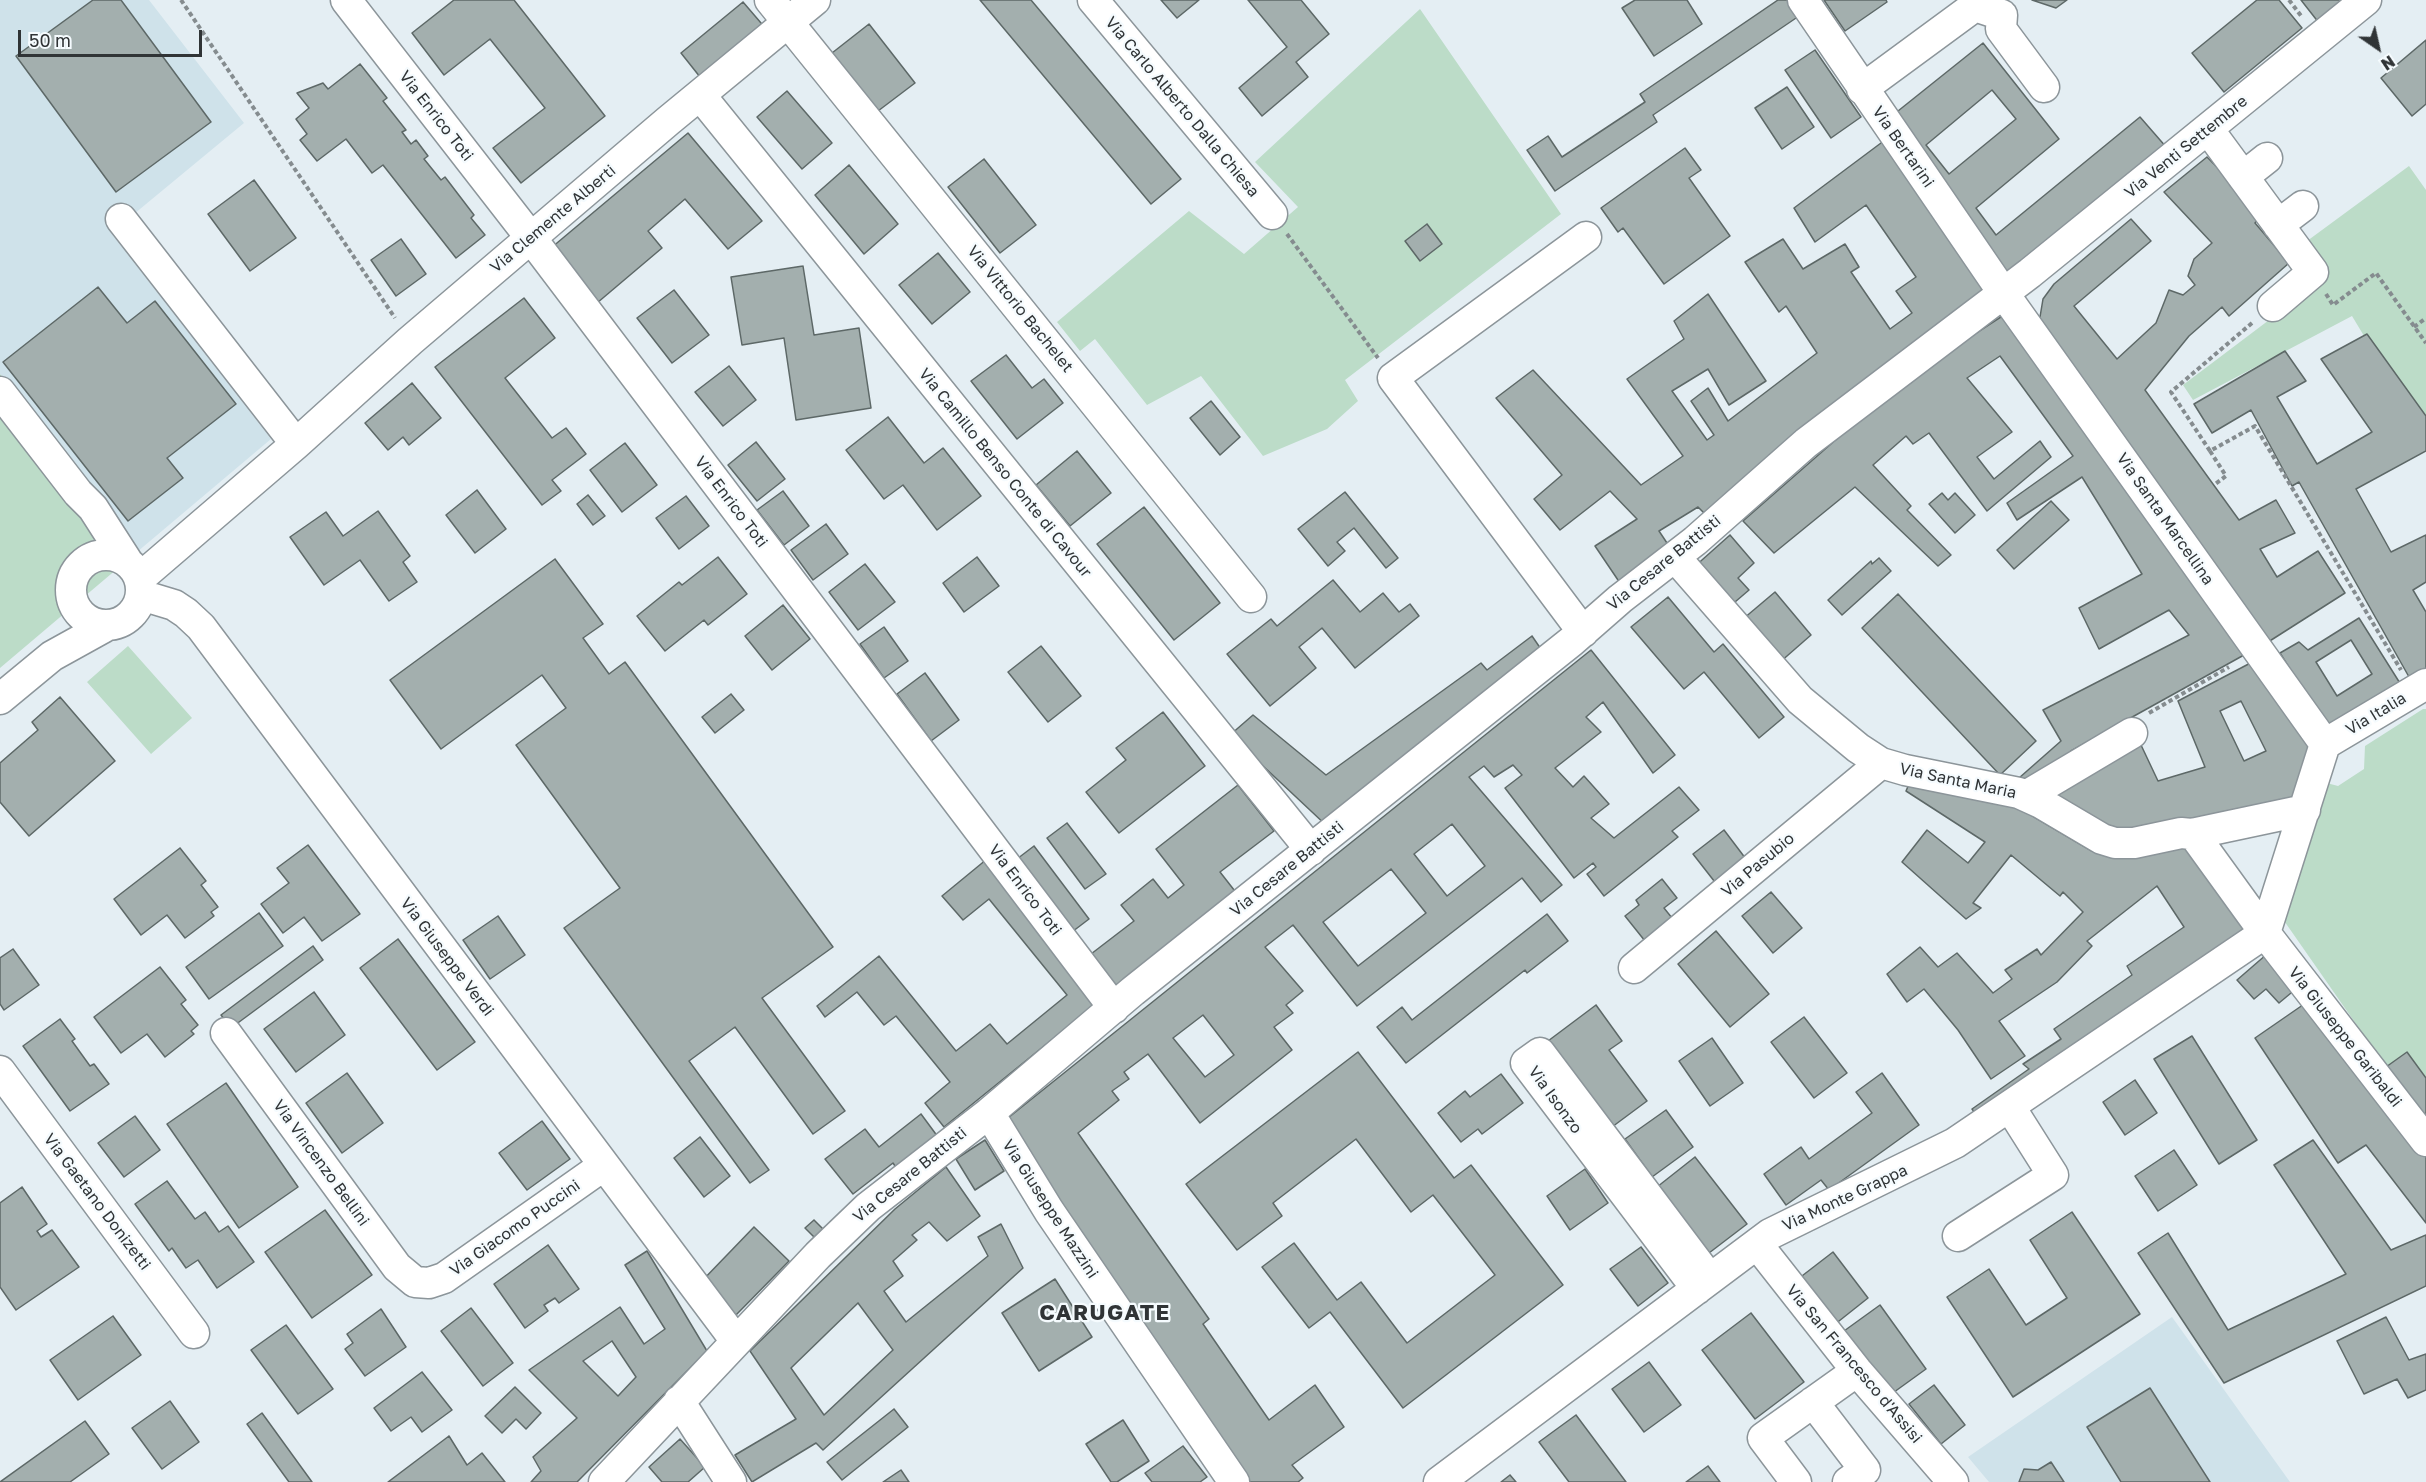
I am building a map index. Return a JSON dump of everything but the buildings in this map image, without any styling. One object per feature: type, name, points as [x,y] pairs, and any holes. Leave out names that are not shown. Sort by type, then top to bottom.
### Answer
[{"type":"street","name":"Via Enrico Toti","points":[[345,0],[531,238],[1114,1008]]},
{"type":"street","name":"Via Clemente Alberti","points":[[136,578],[296,444],[410,341],[700,95],[779,11],[815,0]]},
{"type":"street","name":"Via Carlo Alberto Dalla Chiesa","points":[[1093,0],[1272,214]]},
{"type":"street","name":"Via Bertarini","points":[[1803,0],[2004,294]]},
{"type":"street","name":"Via Venti Settembre","points":[[2004,294],[2366,0]]},
{"type":"street","points":[[1862,89],[1975,6],[2002,15],[2001,29],[2044,87]]},
{"type":"street","name":"Via Vittorio Bachelet","points":[[779,11],[1251,597]]},
{"type":"street","name":"Via Camillo Benso Conte di Cavour","points":[[700,95],[1311,850]]},
{"type":"street","points":[[2208,129],[2313,272],[2273,306]]},
{"type":"street","points":[[2243,177],[2267,158]]},
{"type":"street","points":[[2278,225],[2303,206]]},
{"type":"street","points":[[121,219],[296,444]]},
{"type":"street","points":[[1583,632],[1393,378],[1586,237]]},
{"type":"street","name":"Via Cesare Battisti","points":[[604,1482],[856,1217],[989,1113],[1114,1008],[1583,632],[1620,599],[1676,557],[1806,443],[2004,294]]},
{"type":"street","name":"Via Santa Marcellina","points":[[2004,294],[2325,744]]},
{"type":"street","points":[[0,392],[78,493],[98,515],[136,578],[138,605],[128,618],[76,641],[46,660],[0,699]]},
{"type":"street","points":[[78,493],[84,506],[88,528],[83,564]]},
{"type":"street","points":[[108,625],[97,624],[86,619],[78,611],[71,590],[73,578],[83,564],[104,555],[116,556],[136,578]]},
{"type":"street","name":"Via Santa Maria","points":[[1676,557],[1800,700],[1858,748],[1881,763],[2026,796],[2102,839],[2115,843],[2134,843],[2181,833],[2192,834],[2305,810]]},
{"type":"street","name":"Via Giuseppe Verdi","points":[[136,578],[186,613],[201,627],[736,1341]]},
{"type":"street","points":[[46,660],[62,632],[73,601]]},
{"type":"street","name":"Via Italia","points":[[2325,744],[2420,688]]},
{"type":"street","points":[[2026,796],[2132,733]]},
{"type":"street","points":[[2265,933],[2325,744]]},
{"type":"street","name":"Via Pasubio","points":[[1634,968],[1881,763]]},
{"type":"street","points":[[2192,834],[2201,843],[2265,933]]},
{"type":"street","name":"Via Monte Grappa","points":[[1439,1482],[1757,1244],[1797,1220],[1939,1152],[2010,1107],[2265,933]]},
{"type":"street","name":"Via Giuseppe Garibaldi","points":[[2265,933],[2426,1141]]},
{"type":"street","name":"Via Vincenzo Bellini","points":[[226,1034],[397,1267],[408,1278],[423,1284]]},
{"type":"street","name":"Via Isonzo","points":[[1540,1053],[1703,1284],[1526,1063],[1540,1053]]},
{"type":"street","name":"Via Gaetano Donizetti","points":[[0,1071],[194,1333]]},
{"type":"street","points":[[1958,1236],[2053,1175],[2010,1107]]},
{"type":"street","name":"Via Giuseppe Mazzini","points":[[989,1113],[1049,1211],[1234,1482]]},
{"type":"street","name":"Via Giacomo Puccini","points":[[423,1284],[444,1278],[603,1166]]},
{"type":"street","name":"Via San Francesco d'Assisi","points":[[1757,1244],[1857,1371],[1950,1481]]},
{"type":"street","points":[[1796,1482],[1763,1438],[1857,1371]]},
{"type":"street","points":[[679,1401],[731,1482]]},
{"type":"street","points":[[1813,1402],[1865,1470],[1848,1482]]},
{"type":"path","points":[[181,0],[410,341]]},
{"type":"path","points":[[1272,214],[1393,378]]},
{"type":"path","points":[[2313,272],[2333,305],[2376,273],[2426,343]]},
{"type":"path","points":[[2214,485],[2226,476],[2171,392],[2273,306]]},
{"type":"path","points":[[2414,327],[2426,318]]},
{"type":"path","points":[[2210,451],[2255,426],[2420,688]]},
{"type":"path","points":[[2132,733],[2129,724],[2229,668]]},
{"type":"shaded area","points":[[0,0],[149,0],[244,123],[111,233],[271,439],[137,552],[0,374]]},
{"type":"shaded area","points":[[2172,1317],[2290,1482],[1989,1482],[1968,1457]]},
{"type":"green space","points":[[1420,9],[1561,214],[1345,380],[1358,401],[1327,429],[1263,456],[1201,376],[1147,405],[1095,339],[1080,351],[1057,322],[1189,211],[1244,254],[1298,207],[1255,162]]},
{"type":"green space","points":[[2409,166],[2426,190],[2426,439],[2352,316],[2193,400],[2183,385],[2326,277],[2303,244]]},
{"type":"green space","points":[[0,374],[137,552],[0,668]]},
{"type":"green space","points":[[128,646],[192,718],[151,754],[87,682]]},
{"type":"green space","points":[[2426,709],[2426,1078],[2407,1052],[2386,1067],[2280,915],[2323,782],[2338,786],[2364,769],[2365,746]]},
{"type":"district","name":"CARUGATE","points":[[1105,1313]]}]
